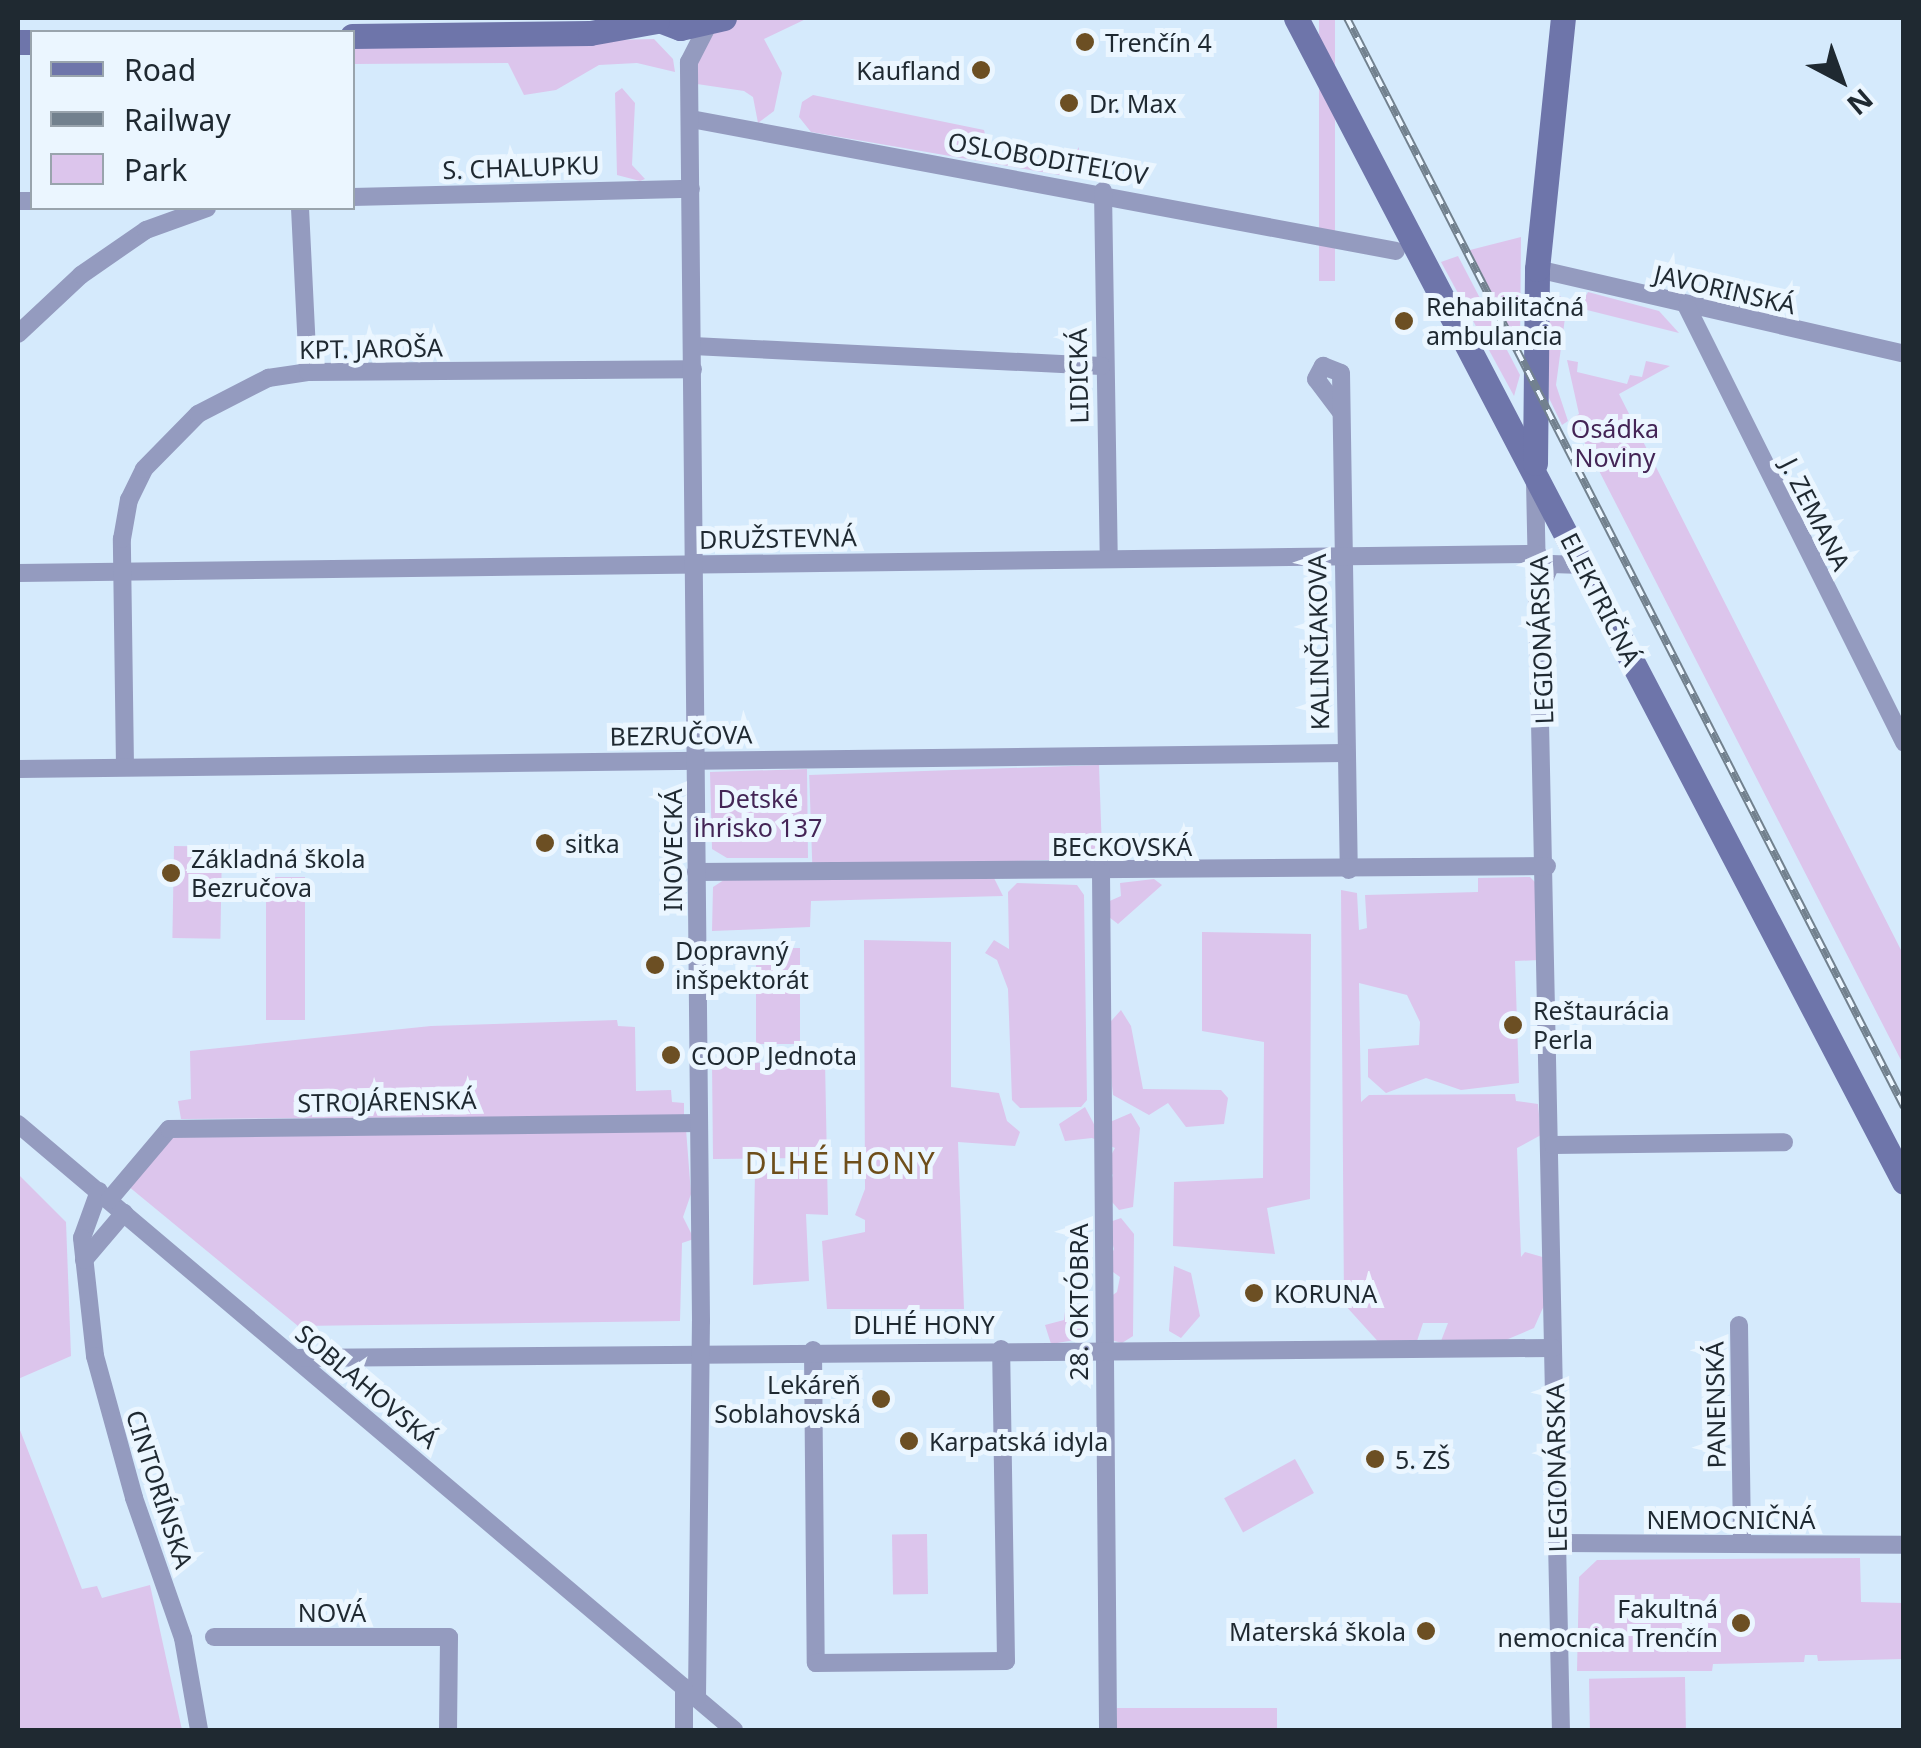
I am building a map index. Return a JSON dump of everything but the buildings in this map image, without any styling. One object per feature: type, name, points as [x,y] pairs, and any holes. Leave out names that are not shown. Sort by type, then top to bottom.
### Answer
[{"type":"main road","points":[[554,32],[593,18]]},
{"type":"main road","name":"ELEKTRIČNÁ","points":[[1296,18],[1535,468],[1904,1182]]},
{"type":"main road","name":"LEGIONÁRSKA","points":[[1535,468],[1537,269],[1563,18]]},
{"type":"main road","points":[[355,36],[554,32],[717,19]]},
{"type":"main road","points":[[1491,387],[1524,403],[1534,371]]},
{"type":"street","name":"INOVECKÁ","points":[[689,62],[717,19]]},
{"type":"street","name":"INOVECKÁ","points":[[659,21],[689,62],[691,119],[701,1351],[691,1692]]},
{"type":"street","name":"OSLOBODITEĽOV","points":[[691,119],[1103,192],[1396,251]]},
{"type":"street","name":"S. CHALUPKU","points":[[355,197],[692,189]]},
{"type":"street","name":"LIDICKÁ","points":[[1103,192],[1102,366],[1109,560]]},
{"type":"street","points":[[18,334],[81,274],[146,230],[201,210]]},
{"type":"street","points":[[300,210],[308,372]]},
{"type":"street","name":"JAVORINSKÁ","points":[[1537,269],[1687,307],[1904,354]]},
{"type":"street","name":"J. ZEMANA","points":[[1687,307],[1901,732]]},
{"type":"street","points":[[693,346],[1102,366]]},
{"type":"street","name":"KPT. JAROŠA","points":[[125,767],[124,571],[128,500],[170,438],[231,393],[308,372],[693,369]]},
{"type":"street","name":"KALINČIAKOVA","points":[[1341,412],[1349,870]]},
{"type":"street","name":"LEGIONÁRSKA","points":[[1535,468],[1547,866],[1560,1730]]},
{"type":"street","name":"DRUŽSTEVNÁ","points":[[18,573],[1538,554]]},
{"type":"street","points":[[1539,592],[1551,564],[1583,565]]},
{"type":"street","name":"BEZRUČOVA","points":[[18,769],[1345,754]]},
{"type":"street","name":"BECKOVSKÁ","points":[[696,872],[1547,866]]},
{"type":"street","name":"28. OKTÓBRA","points":[[1101,872],[1108,1730]]},
{"type":"street","name":"STROJÁRENSKÁ","points":[[104,1196],[169,1129],[699,1123]]},
{"type":"street","name":"SOBLAHOVSKÁ","points":[[18,1124],[734,1730]]},
{"type":"street","points":[[1552,1145],[1784,1142]]},
{"type":"street","name":"CINTORÍNSKA","points":[[104,1196],[82,1238],[112,1424],[183,1638],[199,1730]]},
{"type":"street","points":[[84,1260],[124,1214]]},
{"type":"street","name":"PANENSKÁ","points":[[1739,1325],[1742,1544]]},
{"type":"street","name":"DLHÉ HONY","points":[[296,1358],[813,1350],[1553,1348]]},
{"type":"street","points":[[813,1350],[816,1663],[836,1663],[1006,1661],[1001,1349]]},
{"type":"street","name":"NEMOCNIČNÁ","points":[[1558,1543],[1904,1546]]},
{"type":"street","name":"NOVÁ","points":[[214,1637],[450,1636],[448,1730]]},
{"type":"street","points":[[684,1730],[691,1692]]},
{"type":"green space","points":[[737,18],[808,18],[764,39],[782,73],[774,111],[758,123],[753,97],[744,91],[697,84],[696,61],[710,31]]},
{"type":"green space","points":[[1319,18],[1335,18],[1335,281],[1319,281]]},
{"type":"green space","points":[[654,39],[673,59],[675,72],[637,63],[599,65],[556,90],[524,95],[508,63],[355,64],[355,46]]},
{"type":"green space","points":[[622,88],[635,103],[632,165],[645,179],[640,181],[617,175],[615,93]]},
{"type":"green space","points":[[813,95],[984,130],[989,151],[1066,166],[1079,147],[1077,178],[811,132],[799,117],[802,102]]},
{"type":"green space","points":[[1521,237],[1520,350],[1470,250]]},
{"type":"green space","points":[[1458,256],[1520,375],[1514,396],[1441,262]]},
{"type":"green space","points":[[1588,292],[1659,311],[1679,333],[1579,308]]},
{"type":"green space","points":[[1560,296],[1567,303],[1556,385],[1568,421],[1562,425],[1549,398],[1547,320],[1548,304]]},
{"type":"green space","name":"Osádka Noviny","points":[[1567,360],[1578,362],[1577,372],[1627,384],[1630,375],[1642,377],[1646,361],[1670,366],[1619,394],[1903,954],[1903,1064],[1572,418],[1579,414]]},
{"type":"green space","points":[[1099,765],[1102,858],[812,868],[809,775]]},
{"type":"green space","name":"Detské ihrisko 137","points":[[807,769],[808,858],[727,858],[712,849],[710,772]]},
{"type":"green space","points":[[174,846],[222,847],[220,939],[172,938]]},
{"type":"green space","points":[[266,877],[305,877],[305,1020],[266,1020]]},
{"type":"green space","points":[[1530,877],[1536,883],[1539,960],[1515,961],[1519,1083],[1461,1090],[1426,1078],[1386,1093],[1368,1077],[1368,1049],[1419,1045],[1420,1022],[1407,995],[1359,983],[1361,1102],[1369,1095],[1515,1094],[1516,1101],[1538,1104],[1541,1135],[1517,1148],[1521,1257],[1525,1252],[1546,1258],[1550,1292],[1534,1328],[1470,1355],[1441,1341],[1448,1323],[1423,1323],[1412,1356],[1393,1358],[1344,1304],[1341,890],[1357,893],[1359,930],[1367,928],[1365,895],[1478,892],[1478,878]]},
{"type":"green space","points":[[727,878],[994,878],[1003,896],[811,901],[810,927],[712,931],[713,887]]},
{"type":"green space","points":[[1154,879],[1162,885],[1118,924],[1096,907],[1121,896],[1120,883]]},
{"type":"green space","points":[[1017,883],[1077,885],[1084,895],[1087,1100],[1081,1107],[1020,1108],[1012,1100],[1008,989],[997,960],[985,953],[994,940],[1009,949],[1008,892]]},
{"type":"green space","points":[[1202,932],[1311,934],[1310,1199],[1267,1208],[1275,1254],[1173,1246],[1174,1182],[1263,1178],[1264,1042],[1202,1031]]},
{"type":"green space","points":[[864,940],[951,942],[951,1087],[999,1093],[1007,1121],[1020,1132],[1015,1146],[958,1142],[964,1309],[827,1309],[822,1241],[865,1232],[865,1220],[855,1215],[865,1189]]},
{"type":"green space","points":[[756,948],[800,948],[800,1044],[756,1044]]},
{"type":"green space","points":[[1121,1010],[1131,1026],[1143,1089],[1221,1090],[1228,1098],[1224,1124],[1186,1127],[1168,1103],[1149,1115],[1113,1095],[1109,1059],[1096,1038]]},
{"type":"green space","points":[[617,1020],[618,1026],[635,1027],[636,1091],[671,1090],[672,1102],[684,1103],[684,1116],[181,1119],[178,1101],[191,1099],[190,1051],[431,1026]]},
{"type":"green space","points":[[825,1061],[828,1215],[806,1214],[809,1281],[753,1285],[755,1171],[798,1170],[798,1158],[713,1159],[712,1064]]},
{"type":"green space","points":[[1085,1107],[1096,1128],[1131,1113],[1140,1128],[1133,1207],[1119,1210],[1106,1195],[1113,1175],[1105,1166],[1115,1148],[1092,1138],[1065,1141],[1059,1124]]},
{"type":"green space","points":[[686,1129],[691,1194],[683,1217],[694,1239],[682,1243],[680,1321],[298,1326],[128,1186],[178,1132]]},
{"type":"green space","points":[[18,1174],[66,1222],[71,1356],[18,1379]]},
{"type":"green space","points":[[1121,1218],[1134,1234],[1133,1336],[1122,1343],[1107,1339],[1107,1299],[1117,1292],[1120,1277],[1106,1267],[1114,1249],[1107,1223]]},
{"type":"green space","points":[[1174,1266],[1191,1273],[1200,1316],[1181,1338],[1169,1331]]},
{"type":"green space","points":[[1066,1303],[1085,1308],[1092,1329],[1081,1339],[1051,1344],[1045,1325],[1064,1320]]},
{"type":"green space","points":[[18,1425],[82,1589],[97,1586],[102,1598],[150,1585],[182,1730],[18,1730]]},
{"type":"green space","points":[[1295,1459],[1314,1493],[1243,1532],[1224,1498]]},
{"type":"green space","points":[[927,1534],[928,1594],[893,1595],[892,1535]]},
{"type":"green space","points":[[1860,1558],[1861,1602],[1903,1603],[1903,1659],[1818,1661],[1817,1655],[1805,1655],[1804,1662],[1713,1664],[1712,1671],[1577,1671],[1579,1577],[1597,1560]]},
{"type":"green space","points":[[1685,1677],[1686,1730],[1590,1730],[1589,1679]]},
{"type":"green space","points":[[1117,1708],[1277,1708],[1277,1730],[1117,1730]]},
{"type":"railway","points":[[1347,18],[1904,1107]]},
{"type":"place","name":"Trenčín 4","points":[[1085,42]]},
{"type":"place","name":"Kaufland","points":[[981,70]]},
{"type":"place","name":"Dr. Max","points":[[1069,103]]},
{"type":"place","name":"Rehabilitačná ambulancia","points":[[1404,321]]},
{"type":"place","name":"sitka","points":[[545,843]]},
{"type":"place","name":"Základná škola Bezručova","points":[[171,873]]},
{"type":"place","name":"Dopravný inšpektorát","points":[[655,965]]},
{"type":"place","name":"Reštaurácia Perla","points":[[1513,1025]]},
{"type":"place","name":"COOP Jednota","points":[[671,1055]]},
{"type":"place","name":"KORUNA","points":[[1254,1293]]},
{"type":"place","name":"Lekáreň Soblahovská","points":[[881,1399]]},
{"type":"place","name":"Karpatská idyla","points":[[909,1441]]},
{"type":"place","name":"5. ZŠ","points":[[1375,1459]]},
{"type":"place","name":"Fakultná nemocnica Trenčín","points":[[1741,1623]]},
{"type":"place","name":"Materská škola","points":[[1426,1631]]},
{"type":"district","name":"DLHÉ HONY","points":[[841,1163]]}]
